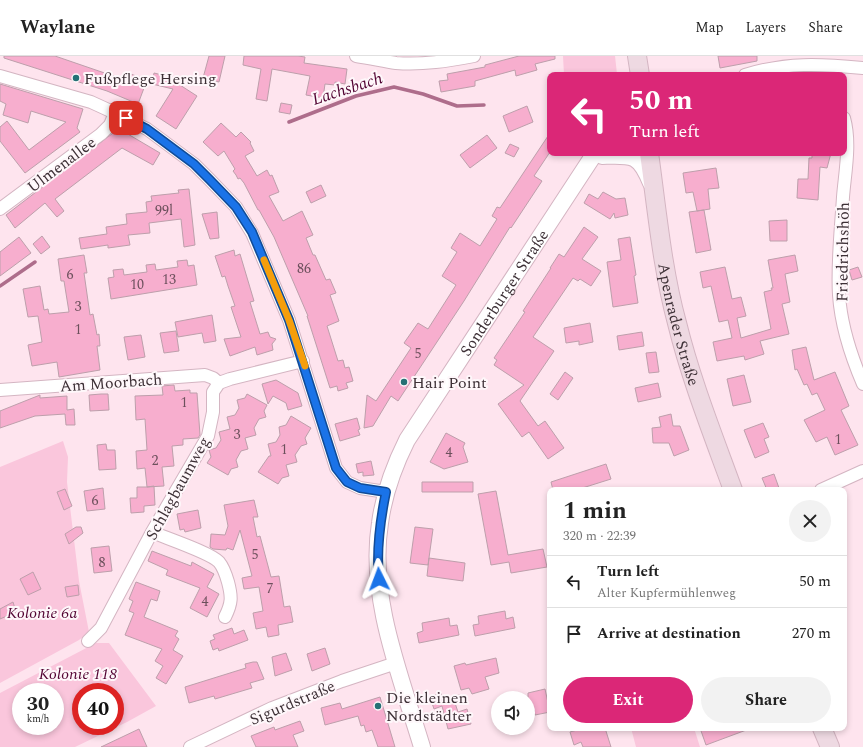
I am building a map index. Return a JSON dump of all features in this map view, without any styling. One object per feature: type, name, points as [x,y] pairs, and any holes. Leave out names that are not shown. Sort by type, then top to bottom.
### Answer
[{"type":"main road","name":"Apenrader Straße","points":[[650,156],[661,247],[677,324],[694,380],[732,487]]},
{"type":"main road","points":[[823,731],[830,747]]},
{"type":"street","points":[[356,56],[417,64],[448,61],[474,56]]},
{"type":"street","points":[[758,72],[784,66],[817,64],[863,68]]},
{"type":"street","points":[[0,76],[91,102],[147,129],[182,154],[236,207],[252,232],[269,269],[289,320],[303,360],[336,468],[347,482],[360,488],[386,492]]},
{"type":"street","name":"Ulmenallee","points":[[0,209],[101,134],[110,124],[115,113]]},
{"type":"street","name":"Sonderburger Straße","points":[[422,747],[396,663],[385,619],[380,590],[378,545],[380,523],[386,492],[398,458],[407,440],[579,178],[599,156]]},
{"type":"street","name":"Sonderburger Straße","points":[[627,156],[637,159],[645,167],[654,192]]},
{"type":"street","name":"Friedrichshöh","points":[[846,156],[840,231],[839,297],[844,328],[854,364],[863,384]]},
{"type":"street","points":[[219,383],[303,360]]},
{"type":"street","name":"Am Moorbach","points":[[0,390],[205,375],[213,378],[219,383]]},
{"type":"street","name":"Schlagbaumweg","points":[[88,641],[101,628],[152,532],[208,436],[213,412],[213,392],[219,383]]},
{"type":"street","points":[[828,487],[863,471]]},
{"type":"street","points":[[152,532],[206,554],[218,561],[224,570],[230,592],[231,604],[225,617]]},
{"type":"street","name":"Sigurdstraße","points":[[190,747],[272,708],[342,681],[396,663]]},
{"type":"green space","points":[[563,56],[615,56],[617,72],[564,72]]},
{"type":"green space","name":"Kolonie 6a","points":[[63,441],[68,457],[67,482],[79,581],[89,632],[79,640],[0,683],[0,467]]},
{"type":"green space","name":"Kolonie 118","points":[[96,643],[109,643],[156,706],[124,723],[124,683],[72,683],[72,735],[100,735],[75,747],[0,747],[0,693],[12,687],[12,735],[64,735],[64,683],[19,683]]},
{"type":"green space","points":[[632,731],[695,731],[700,747],[636,747]]},
{"type":"building","points":[[4,56],[55,56],[125,80],[128,73],[147,80],[138,104],[107,91],[4,58]]},
{"type":"building","points":[[209,56],[225,56],[219,82],[203,78]]},
{"type":"building","points":[[244,56],[305,57],[304,63],[347,69],[345,84],[335,82],[335,85],[325,84],[323,98],[306,95],[310,76],[272,69],[267,101],[256,99],[261,69],[243,65]]},
{"type":"building","points":[[519,56],[555,56],[555,59],[535,64],[537,70],[516,76],[515,70],[475,81],[475,86],[441,92],[439,81],[448,80],[447,74],[485,67],[485,65]]},
{"type":"building","points":[[718,56],[757,56],[757,61],[720,68]]},
{"type":"building","points":[[154,73],[166,76],[197,96],[176,129],[156,116],[173,89],[152,84]]},
{"type":"building","points":[[0,84],[83,109],[77,128],[80,132],[25,173],[0,141],[0,127],[7,121],[29,150],[66,122],[31,111],[28,123],[3,115],[6,104],[0,101]]},
{"type":"building","points":[[281,103],[292,105],[290,114],[279,112]]},
{"type":"building","points":[[527,106],[533,122],[509,132],[503,116]]},
{"type":"building","points":[[221,123],[236,137],[241,132],[251,142],[250,143],[254,151],[245,156],[257,176],[267,170],[270,176],[272,175],[279,192],[269,196],[283,221],[302,211],[313,235],[306,238],[313,255],[315,255],[326,280],[330,279],[336,293],[330,295],[339,321],[327,326],[338,361],[343,360],[345,368],[349,367],[353,381],[346,383],[348,388],[338,391],[337,386],[330,388],[308,316],[274,237],[244,183],[240,178],[238,179],[233,171],[235,169],[224,151],[218,156],[203,142]]},
{"type":"building","points":[[117,130],[121,130],[160,153],[153,165],[122,148],[55,199],[64,211],[57,217],[45,203],[15,228],[6,215]]},
{"type":"building","points":[[487,135],[497,148],[470,168],[460,155]]},
{"type":"building","points":[[547,138],[547,156],[534,176],[542,181],[511,228],[510,227],[464,301],[398,401],[391,396],[373,426],[364,428],[367,395],[376,401],[411,348],[404,343],[418,323],[428,329],[456,285],[442,276],[457,252],[451,248],[460,233],[480,246],[497,219],[492,216],[497,207],[500,208]]},
{"type":"building","points":[[510,144],[519,148],[514,157],[505,153]]},
{"type":"building","points":[[812,156],[830,156],[827,168],[820,167],[818,200],[797,198],[798,179],[808,179],[809,158],[812,158]]},
{"type":"building","points":[[716,168],[719,188],[708,189],[710,209],[697,211],[693,192],[686,193],[683,173]]},
{"type":"building","points":[[321,185],[326,196],[311,203],[306,192]]},
{"type":"building","points":[[189,189],[195,245],[184,247],[181,219],[149,223],[150,233],[128,235],[130,245],[108,248],[108,245],[81,249],[79,238],[107,234],[106,227],[127,224],[126,214],[147,212],[146,202],[152,201],[151,196],[179,193],[178,190]]},
{"type":"building","points":[[603,192],[616,199],[625,198],[628,215],[615,218],[614,213],[610,219],[584,203],[589,194],[598,199]]},
{"type":"building","points":[[704,210],[711,250],[696,253],[689,212]]},
{"type":"building","points":[[217,212],[219,238],[210,239],[202,214]]},
{"type":"building","points":[[787,220],[787,241],[770,241],[769,221]]},
{"type":"building","points":[[584,227],[598,237],[582,259],[601,271],[591,286],[580,279],[578,281],[573,278],[533,337],[554,351],[520,401],[538,426],[545,421],[564,448],[548,459],[529,432],[522,437],[498,404],[524,385],[494,365],[497,360],[494,358],[525,312],[523,311],[559,254],[564,257]]},
{"type":"building","points":[[42,236],[50,247],[41,254],[33,244]]},
{"type":"building","points":[[19,237],[31,253],[0,276],[0,252]]},
{"type":"building","points":[[630,237],[636,275],[634,276],[638,303],[613,307],[607,262],[621,260],[618,239]]},
{"type":"building","points":[[234,250],[235,256],[240,254],[254,301],[250,302],[260,334],[268,332],[270,337],[276,339],[272,344],[273,350],[257,355],[255,347],[230,356],[224,339],[241,337],[231,307],[235,306],[225,276],[222,277],[215,256]]},
{"type":"building","points":[[84,255],[87,273],[84,273],[90,315],[93,314],[97,335],[99,334],[100,346],[97,346],[100,370],[59,377],[57,362],[32,366],[28,345],[42,342],[38,316],[28,317],[23,289],[40,286],[44,310],[48,309],[49,314],[69,312],[64,281],[61,281],[58,259]]},
{"type":"building","points":[[795,255],[798,271],[785,274],[790,302],[782,304],[789,334],[760,341],[764,354],[745,360],[744,356],[717,361],[713,342],[732,338],[728,320],[719,322],[711,286],[703,288],[700,272],[725,267],[732,299],[741,297],[746,316],[737,318],[741,338],[771,329],[764,292],[772,290],[771,288],[773,288],[768,260]]},
{"type":"building","points":[[187,260],[188,266],[194,265],[197,285],[111,299],[108,278],[114,277],[113,270],[123,269],[124,275],[147,272],[146,265],[155,264],[156,270],[178,267],[177,261]]},
{"type":"building","points":[[858,267],[862,277],[852,280],[849,270]]},
{"type":"building","points":[[212,315],[216,341],[204,343],[202,333],[178,337],[175,322]]},
{"type":"building","points":[[590,323],[593,342],[579,345],[579,341],[566,343],[564,328]]},
{"type":"building","points":[[176,331],[179,351],[164,353],[160,333]]},
{"type":"building","points":[[642,332],[644,346],[619,350],[617,336]]},
{"type":"building","points":[[141,335],[145,357],[128,360],[124,337]]},
{"type":"building","points":[[806,347],[814,380],[835,372],[849,406],[841,410],[858,445],[835,455],[827,437],[816,442],[804,420],[825,410],[817,393],[812,395],[807,384],[804,385],[797,369],[795,370],[792,350]]},
{"type":"building","points":[[656,352],[659,372],[649,373],[646,353]]},
{"type":"building","points":[[565,372],[573,378],[558,400],[550,394]]},
{"type":"building","points":[[744,375],[751,402],[733,406],[727,379]]},
{"type":"building","points":[[276,380],[298,393],[302,406],[288,410],[286,403],[273,396],[268,404],[262,384]]},
{"type":"building","points":[[658,383],[661,397],[638,402],[635,388]]},
{"type":"building","points":[[174,385],[175,391],[190,390],[190,393],[197,393],[200,435],[198,438],[183,439],[183,445],[172,446],[174,466],[162,467],[164,486],[154,487],[155,505],[144,506],[144,512],[131,513],[130,498],[137,498],[137,487],[147,487],[145,468],[137,469],[136,451],[147,450],[145,419],[136,420],[135,396],[163,395],[162,386]]},
{"type":"building","points":[[108,394],[109,410],[90,411],[89,395]]},
{"type":"building","points":[[247,394],[267,405],[264,411],[266,417],[259,419],[254,428],[256,435],[245,438],[248,449],[241,451],[236,460],[238,467],[231,469],[228,475],[207,463],[211,457],[209,450],[216,448],[221,440],[219,432],[230,429],[227,417],[235,415],[239,408],[237,400],[245,398]]},
{"type":"building","points":[[40,395],[40,398],[67,396],[67,410],[74,409],[75,425],[66,425],[65,414],[35,416],[0,428],[0,411]]},
{"type":"building","points":[[671,414],[673,426],[680,426],[689,450],[674,456],[669,443],[653,443],[652,428],[661,427],[659,417]]},
{"type":"building","points":[[291,416],[311,428],[305,438],[307,444],[301,446],[295,455],[297,462],[286,465],[289,476],[282,478],[278,484],[258,472],[269,456],[271,456],[268,444],[276,442],[280,435],[279,427],[286,425]]},
{"type":"building","points":[[357,418],[360,435],[340,441],[335,424]]},
{"type":"building","points":[[763,423],[769,437],[764,439],[769,452],[755,458],[744,430]]},
{"type":"building","points":[[446,433],[465,443],[463,447],[468,462],[444,469],[430,462]]},
{"type":"building","points":[[106,444],[107,450],[115,450],[116,469],[99,470],[97,445]]},
{"type":"building","points":[[371,461],[374,475],[363,476],[363,472],[358,473],[356,464]]},
{"type":"building","points":[[606,464],[611,479],[586,487],[552,487],[551,482]]},
{"type":"building","points":[[774,474],[779,487],[766,487],[762,478]]},
{"type":"building","points":[[422,482],[473,482],[473,492],[422,492]]},
{"type":"building","points":[[103,488],[105,509],[87,511],[84,491]]},
{"type":"building","points":[[65,489],[72,506],[64,510],[57,492]]},
{"type":"building","points":[[496,491],[508,555],[543,549],[547,567],[511,573],[509,562],[491,565],[478,494]]},
{"type":"building","points":[[254,500],[258,517],[253,517],[257,537],[260,536],[271,577],[279,576],[284,607],[290,606],[293,622],[278,625],[279,635],[268,637],[266,627],[256,629],[253,613],[263,611],[259,587],[244,589],[242,578],[252,576],[240,530],[233,550],[227,548],[226,550],[213,549],[210,547],[211,534],[225,535],[228,526],[224,505]]},
{"type":"building","points":[[198,510],[201,528],[185,532],[184,529],[180,530],[177,514]]},
{"type":"building","points":[[76,527],[81,527],[83,533],[69,544],[65,534]]},
{"type":"building","points":[[415,527],[433,529],[428,565],[410,563]]},
{"type":"building","points":[[109,546],[112,571],[94,573],[91,548]]},
{"type":"building","points":[[152,551],[191,566],[192,562],[214,574],[207,587],[219,594],[207,617],[190,608],[200,588],[166,575],[168,570],[148,561]]},
{"type":"building","points":[[429,558],[465,563],[463,581],[427,576]]},
{"type":"building","points":[[33,572],[41,589],[28,595],[20,579]]},
{"type":"building","points":[[136,582],[160,591],[157,601],[151,599],[144,617],[178,631],[175,636],[179,639],[173,650],[183,656],[166,684],[156,678],[163,666],[155,661],[162,649],[125,635],[134,613],[129,611],[133,601],[129,599]]},
{"type":"building","points":[[78,585],[79,595],[67,597],[65,587]]},
{"type":"building","points":[[13,602],[16,612],[0,619],[0,609]]},
{"type":"building","points":[[505,611],[506,619],[513,617],[515,628],[475,636],[473,625],[479,624],[478,616]]},
{"type":"building","points":[[449,618],[450,626],[457,625],[459,635],[419,643],[417,633],[423,631],[422,623]]},
{"type":"building","points":[[232,628],[234,634],[244,630],[248,640],[219,651],[218,648],[213,650],[210,641],[215,639],[213,635]]},
{"type":"building","points":[[325,648],[330,664],[312,671],[307,654]]},
{"type":"building","points":[[286,653],[292,670],[275,676],[272,657]]},
{"type":"building","points":[[496,658],[499,673],[485,677],[489,689],[472,694],[469,688],[461,690],[454,666],[465,663],[466,665]]},
{"type":"building","points":[[257,662],[264,679],[250,683],[252,688],[215,699],[214,696],[189,703],[185,687],[246,668],[245,664]]},
{"type":"building","points":[[545,689],[547,698],[547,713],[535,715],[535,691]]},
{"type":"building","points":[[441,693],[442,698],[460,695],[462,700],[455,703],[458,712],[467,709],[471,724],[448,729],[442,706],[434,709],[430,697]]},
{"type":"building","points":[[380,697],[395,747],[378,747],[372,730],[366,732],[364,725],[361,726],[358,716],[325,725],[321,708],[340,703],[342,709]]},
{"type":"building","points":[[300,721],[304,731],[293,735],[298,747],[256,747],[251,736],[274,727],[275,730]]},
{"type":"building","points":[[139,729],[147,747],[101,747]]},
{"type":"building","points":[[606,731],[611,747],[583,747],[581,742],[574,745],[570,732]]},
{"type":"building","points":[[701,731],[744,731],[706,745]]},
{"type":"waterway","name":"Lachsbach","points":[[289,122],[356,96],[394,87],[423,94],[457,106],[484,105]]},
{"type":"waterway","name":"Lachsbach","points":[[0,286],[35,262]]},
{"type":"slow traffic","points":[[264,260],[289,320],[305,366]]},
{"type":"place","name":"Fußpflege Hersing","points":[[76,78]]},
{"type":"place","name":"Hair Point","points":[[404,382]]},
{"type":"place","name":"Die kleinen Nordstädter","points":[[378,706]]},
{"type":"route","points":[[126,118],[147,129],[194,164],[236,207],[252,232],[269,269],[289,320],[303,360],[336,468],[347,482],[360,488],[386,492],[380,523],[378,545],[379,579]]}]
